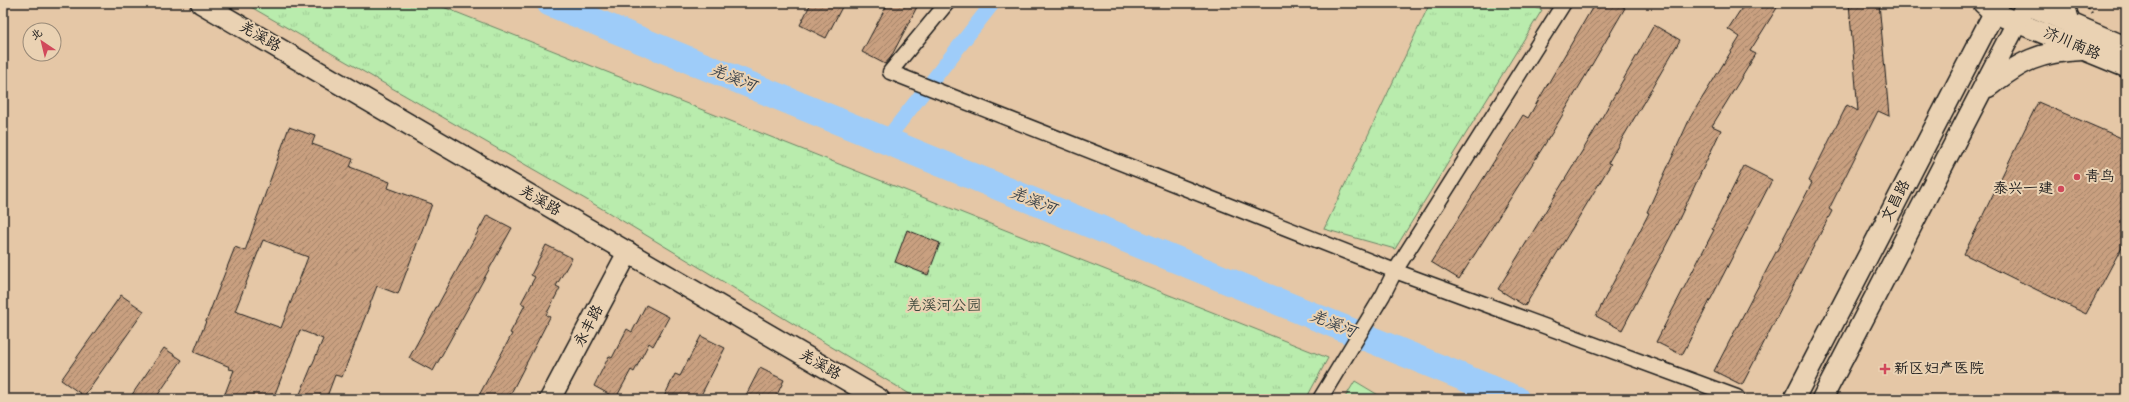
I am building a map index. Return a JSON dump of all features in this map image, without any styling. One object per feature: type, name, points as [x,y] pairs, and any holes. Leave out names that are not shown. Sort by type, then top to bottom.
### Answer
[{"type":"main road","name":"羌溪路","points":[[201,3],[879,399]]},
{"type":"main road","points":[[2064,3],[2070,24]]},
{"type":"main road","points":[[1992,6],[2024,8]]},
{"type":"main road","name":"文昌路","points":[[1794,399],[1992,6]]},
{"type":"main road","name":"济川南路","points":[[2024,8],[2070,24],[2126,47]]},
{"type":"main road","name":"济川南路","points":[[2024,8],[2085,50],[2126,67]]},
{"type":"main road","name":"文昌路","points":[[1822,399],[1983,91],[2024,8]]},
{"type":"main road","points":[[1983,91],[2009,71],[2033,57],[2059,51],[2085,50]]},
{"type":"main road","name":"永丰路","points":[[550,399],[628,252]]},
{"type":"street","points":[[947,3],[890,72],[1395,271],[1737,397]]},
{"type":"street","points":[[1320,399],[1383,295],[1395,271],[1564,3]]},
{"type":"green space","name":"羌溪河公园","points":[[244,3],[433,3],[1328,358],[1306,399],[918,399],[606,211]]},
{"type":"green space","points":[[1430,3],[1524,3],[1542,10],[1395,249],[1324,229]]},
{"type":"green space","points":[[1355,381],[1385,399],[1344,399]]},
{"type":"building","points":[[811,3],[844,3],[826,38],[800,25]]},
{"type":"building","points":[[888,3],[919,3],[891,57],[885,64],[862,52]]},
{"type":"building","points":[[1595,3],[1617,3],[1625,8],[1552,133],[1459,279],[1431,262],[1523,115],[1528,118]]},
{"type":"building","points":[[1745,3],[1780,3],[1750,51],[1756,54],[1712,126],[1721,130],[1673,232],[1622,330],[1596,316],[1649,213],[1647,212],[1691,116],[1740,37],[1728,29]]},
{"type":"building","points":[[1849,3],[1879,3],[1889,116],[1878,111],[1829,209],[1832,211],[1742,385],[1714,371],[1812,183],[1809,181],[1847,105],[1858,111]]},
{"type":"building","points":[[1654,25],[1680,40],[1608,163],[1611,164],[1525,306],[1498,289],[1592,135]]},
{"type":"building","name":"泰兴一建","points":[[2038,102],[2126,140],[2126,239],[2086,314],[1964,254]]},
{"type":"building","points":[[289,127],[315,136],[312,144],[353,159],[350,167],[390,182],[388,188],[432,204],[398,294],[377,286],[342,377],[335,375],[326,399],[315,399],[300,394],[323,339],[300,330],[273,399],[223,399],[234,370],[194,352],[235,247],[245,251]],"holes":[[[263,240],[308,257],[281,328],[235,311]]]},
{"type":"building","points":[[1744,166],[1772,180],[1682,355],[1656,342],[1714,230],[1712,229]]},
{"type":"building","points":[[487,215],[512,228],[433,371],[409,358]]},
{"type":"building","points":[[907,230],[940,243],[928,275],[895,262]]},
{"type":"building","points":[[546,245],[572,258],[556,286],[560,288],[546,315],[550,317],[508,399],[477,399],[512,334],[510,333],[525,305],[521,303],[535,277],[531,275]]},
{"type":"building","points":[[121,295],[144,311],[84,396],[61,380]]},
{"type":"building","points":[[646,305],[669,317],[653,346],[649,343],[634,372],[631,370],[616,398],[594,386],[609,356],[612,358],[627,329],[632,332]]},
{"type":"building","points":[[701,336],[725,348],[699,399],[663,399],[675,374],[680,376]]},
{"type":"building","points":[[164,348],[182,360],[155,399],[129,399]]},
{"type":"building","points":[[760,368],[784,380],[775,399],[744,399]]},
{"type":"waterway","name":"羌溪河","points":[[550,3],[1516,399]]},
{"type":"waterway","points":[[886,140],[993,3]]},
{"type":"waterway","points":[[1485,399],[1491,389]]},
{"type":"place","name":"青鸟","points":[[2077,177]]},
{"type":"place","name":"泰兴一建","points":[[2061,189]]},
{"type":"place","name":"新区妇产医院","points":[[1885,369]]}]
